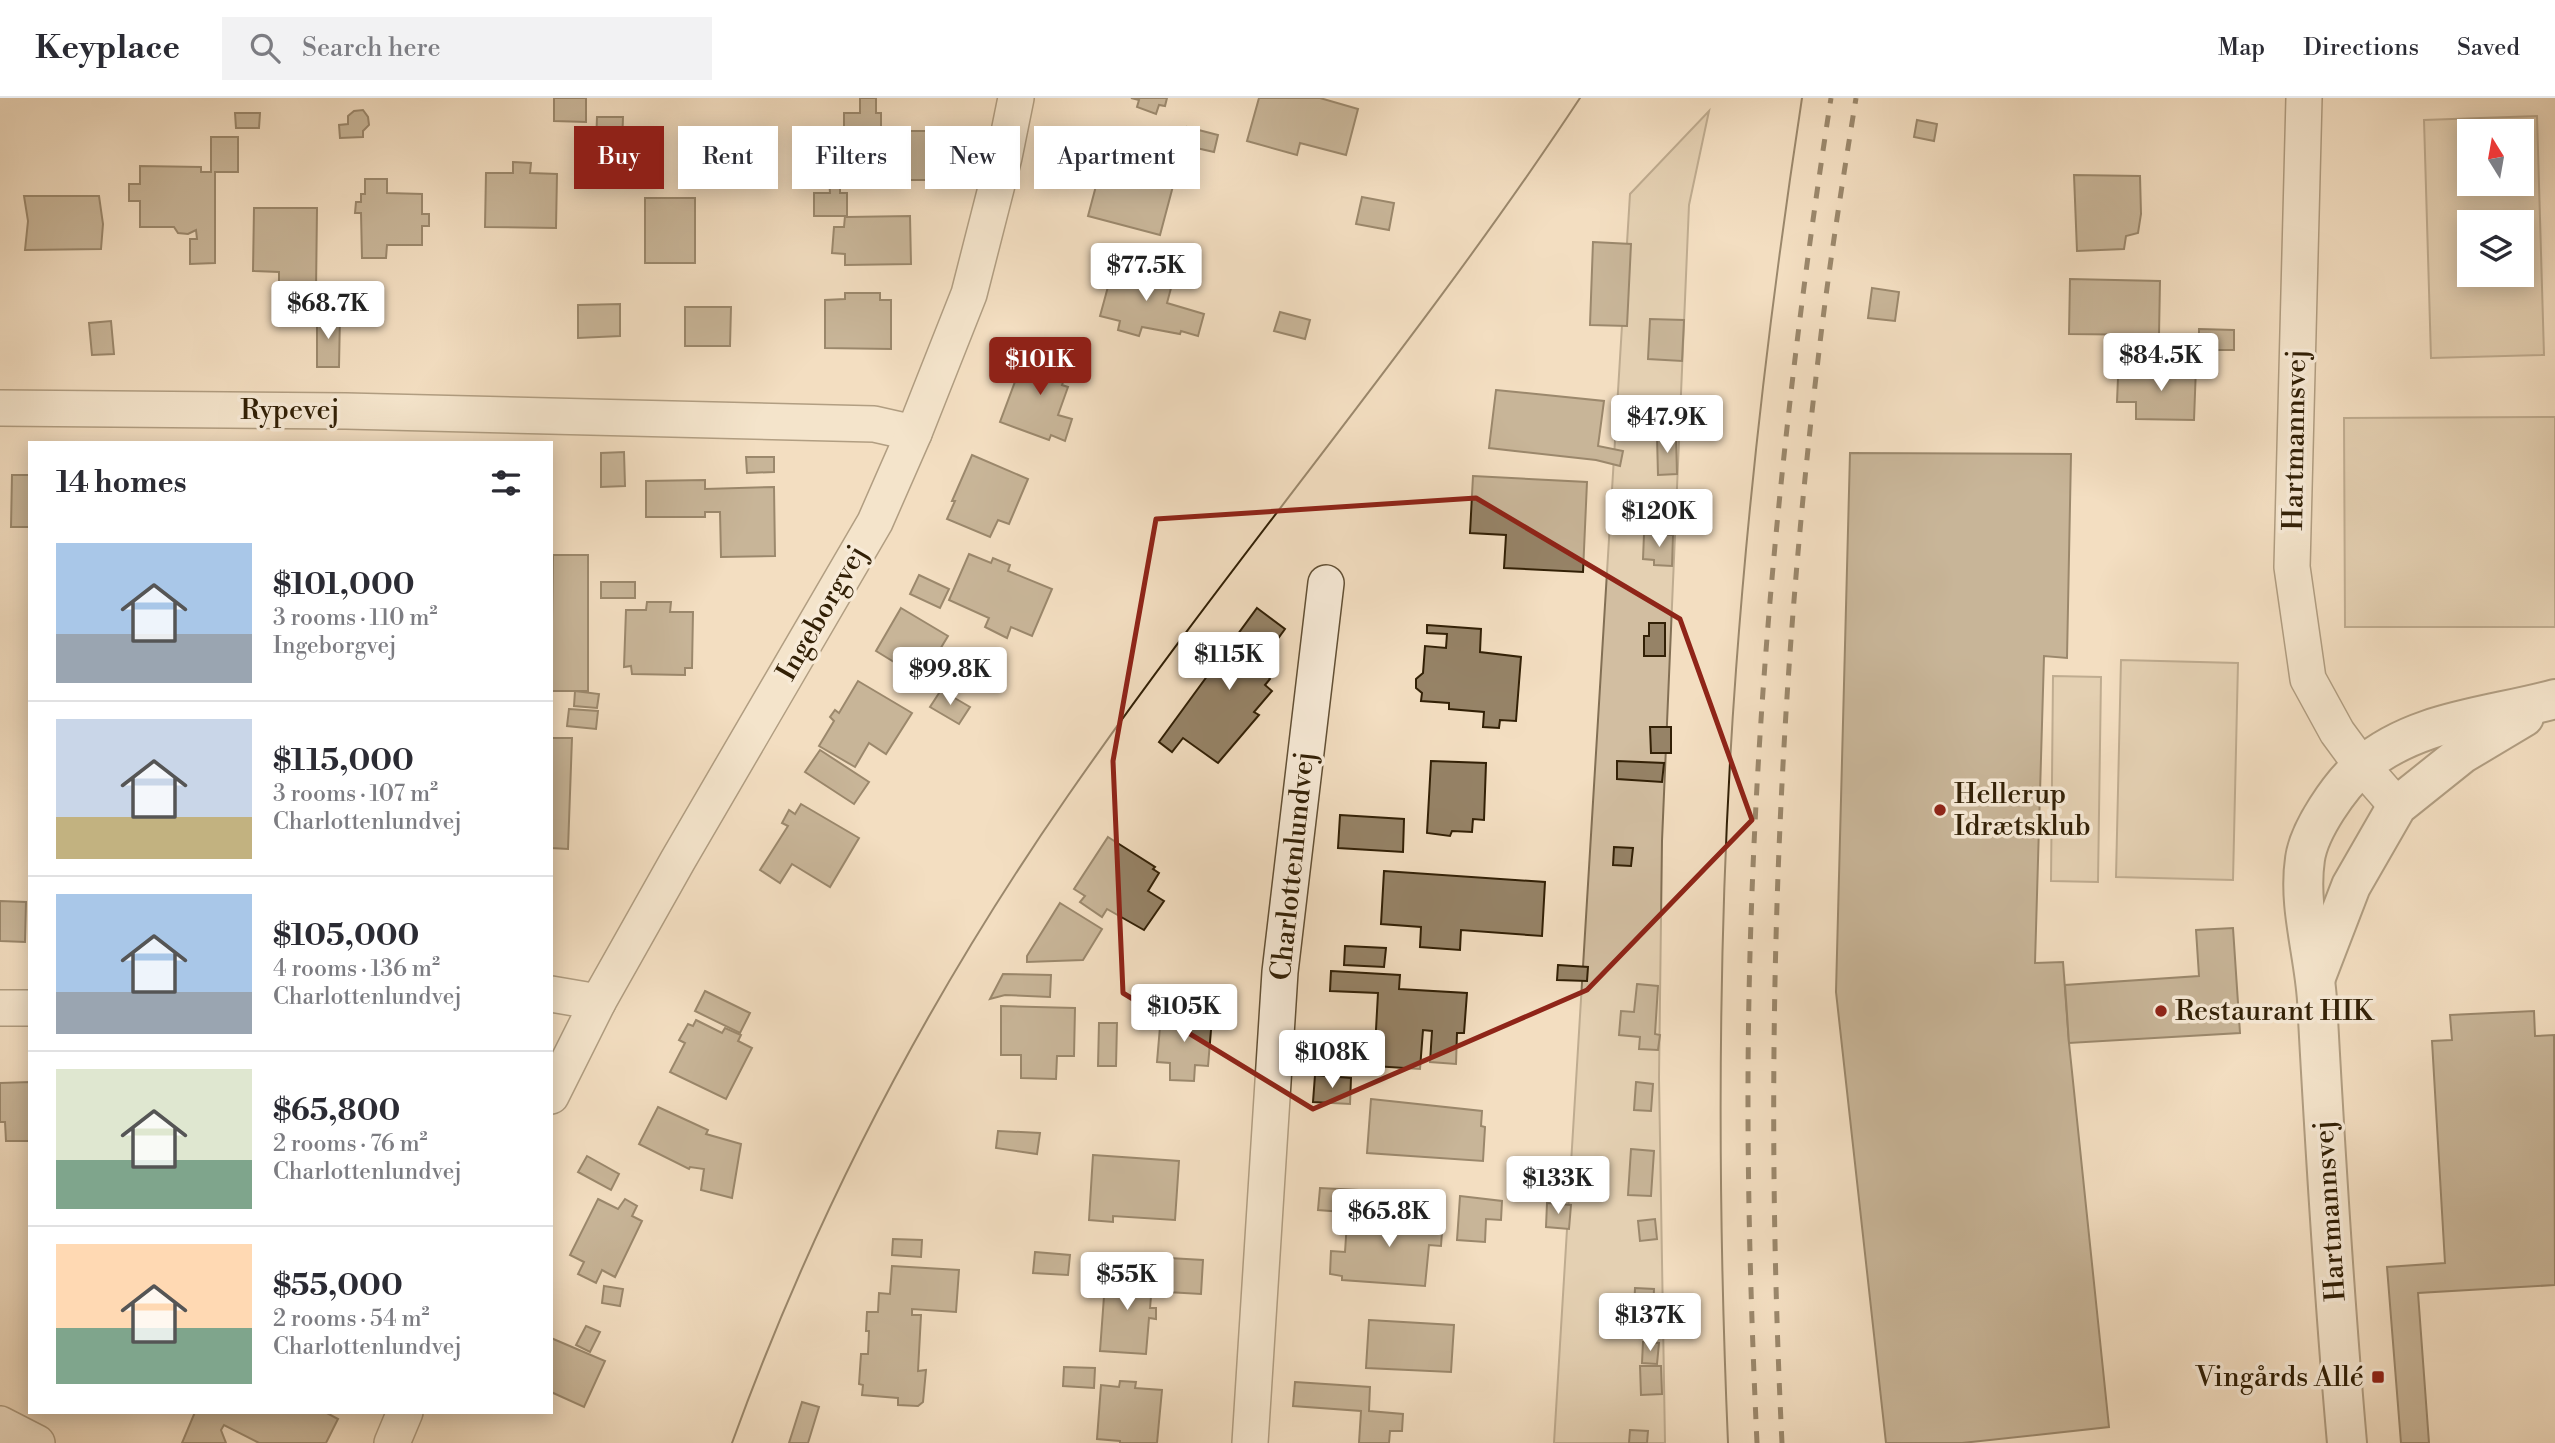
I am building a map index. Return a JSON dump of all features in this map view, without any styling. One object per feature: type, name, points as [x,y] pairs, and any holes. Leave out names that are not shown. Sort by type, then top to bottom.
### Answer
[{"type":"street","name":"Ingeborgvej","points":[[553,1092],[598,1002],[685,848],[872,529],[969,295],[1016,98]]},
{"type":"street","name":"Hartmannsvej","points":[[2304,98],[2292,567],[2308,679],[2337,732],[2397,806]]},
{"type":"street","name":"Rypevej","points":[[0,408],[346,411],[874,424],[914,433]]},
{"type":"street","name":"Charlottenlundvej","points":[[1250,1443],[1280,972],[1325,583]]},
{"type":"street","name":"Hartmannsvej","points":[[2347,1443],[2315,979],[2302,890],[2305,855],[2324,811],[2362,766],[2407,737],[2455,722],[2553,700]]},
{"type":"street","name":"Hartmannsvej","points":[[2315,979],[2351,886],[2397,806],[2462,754],[2553,700]]},
{"type":"street","points":[[553,994],[598,1002]]},
{"type":"street","points":[[0,1008],[28,1008]]},
{"type":"street","points":[[392,1443],[404,1414]]},
{"type":"street","points":[[0,1424],[37,1443]]},
{"type":"highlighted area","points":[[1476,498],[1680,619],[1752,820],[1587,990],[1313,1109],[1123,993],[1113,761],[1156,519]]},
{"type":"shaded area","points":[[1709,111],[1689,205],[1662,841],[1659,1078],[1665,1443],[1554,1443],[1630,194]]},
{"type":"shaded area","points":[[2537,116],[2544,355],[2431,358],[2424,120]]},
{"type":"shaded area","points":[[2555,417],[2555,627],[2345,627],[2344,418]]},
{"type":"shaded area","points":[[2121,660],[2238,663],[2233,880],[2116,877]]},
{"type":"shaded area","points":[[2053,676],[2101,677],[2098,882],[2051,881]]},
{"type":"building","points":[[554,98],[586,98],[586,122],[554,121]]},
{"type":"building","points":[[860,98],[876,98],[876,113],[881,113],[881,126],[844,126],[844,113],[860,113]]},
{"type":"building","points":[[1131,98],[1167,98],[1165,106],[1159,105],[1156,114],[1137,107],[1139,100]]},
{"type":"building","points":[[1259,98],[1320,98],[1358,109],[1346,155],[1300,143],[1297,155],[1247,141]]},
{"type":"building","points":[[363,110],[369,125],[363,131],[363,137],[340,138],[339,125],[348,124],[348,116],[354,111]]},
{"type":"building","points":[[235,113],[260,113],[259,128],[236,128]]},
{"type":"building","points":[[597,117],[623,117],[623,126],[597,126]]},
{"type":"building","points":[[1917,120],[1937,124],[1934,141],[1914,137]]},
{"type":"building","points":[[1200,130],[1218,135],[1214,152],[1200,149]]},
{"type":"building","points":[[911,131],[925,131],[925,180],[911,180]]},
{"type":"building","points":[[211,137],[238,137],[238,172],[215,172],[215,263],[190,264],[190,239],[197,239],[196,230],[188,234],[178,233],[174,227],[140,227],[140,201],[129,201],[129,184],[140,184],[140,166],[201,167],[201,172],[211,172]]},
{"type":"building","points":[[513,162],[531,163],[530,173],[557,174],[556,228],[485,227],[486,173],[513,173]]},
{"type":"building","points":[[2074,175],[2140,176],[2141,214],[2138,233],[2126,236],[2124,249],[2077,251]]},
{"type":"building","points":[[365,179],[387,179],[387,193],[422,194],[422,214],[429,214],[429,226],[422,226],[422,245],[387,245],[386,258],[362,258],[361,213],[355,213],[356,202],[361,202],[361,194],[365,194]]},
{"type":"building","points":[[830,189],[840,189],[840,193],[847,193],[847,217],[910,216],[911,264],[845,265],[845,254],[832,253],[834,227],[844,227],[845,216],[814,216],[814,193],[830,193]]},
{"type":"building","points":[[1095,189],[1172,189],[1160,235],[1088,216]]},
{"type":"building","points":[[24,196],[99,196],[103,224],[101,249],[25,250],[28,221]]},
{"type":"building","points":[[1362,197],[1394,203],[1389,230],[1356,224]]},
{"type":"building","points":[[645,198],[695,198],[695,263],[645,263]]},
{"type":"building","points":[[254,208],[317,208],[316,291],[279,291],[279,272],[253,271]]},
{"type":"building","points":[[1593,242],[1631,244],[1627,326],[1590,325]]},
{"type":"building","points":[[1115,261],[1174,277],[1167,303],[1204,314],[1198,336],[1181,331],[1180,334],[1142,327],[1139,336],[1118,330],[1120,321],[1100,316]]},
{"type":"building","points":[[2070,279],[2160,281],[2159,335],[2069,334]]},
{"type":"building","points":[[1872,288],[1899,292],[1895,321],[1868,318]]},
{"type":"building","points":[[845,293],[880,293],[880,300],[891,300],[891,349],[825,348],[825,300],[845,299]]},
{"type":"building","points":[[620,304],[620,336],[578,338],[578,305]]},
{"type":"building","points":[[685,307],[731,307],[730,346],[685,346]]},
{"type":"building","points":[[1280,312],[1310,320],[1305,339],[1274,331]]},
{"type":"building","points":[[317,315],[340,315],[339,367],[317,367]]},
{"type":"building","points":[[1650,319],[1684,320],[1682,361],[1648,359]]},
{"type":"building","points":[[111,321],[114,354],[92,355],[89,323]]},
{"type":"building","points":[[2199,329],[2234,330],[2234,350],[2199,350]]},
{"type":"building","points":[[1040,347],[1072,357],[1062,385],[1068,387],[1058,415],[1072,419],[1065,441],[1051,435],[1049,440],[1000,422],[1019,371],[1027,373]]},
{"type":"building","points":[[2137,366],[2196,367],[2194,420],[2136,419],[2136,402],[2117,402],[2118,378],[2136,378]]},
{"type":"building","points":[[1496,390],[1604,401],[1598,446],[1623,451],[1620,466],[1596,460],[1489,448]]},
{"type":"building","points":[[1676,435],[1677,474],[1658,475],[1657,436]]},
{"type":"building","points":[[624,452],[625,486],[601,487],[601,453]]},
{"type":"building","name":"Hellerup Idrætsklub","points":[[1850,453],[2071,454],[2067,658],[2044,656],[2035,963],[2063,962],[2109,1427],[1962,1443],[1886,1443],[1836,992]]},
{"type":"building","points":[[972,455],[1028,479],[1009,524],[998,520],[990,537],[947,519]]},
{"type":"building","points":[[746,457],[774,457],[774,472],[747,473]]},
{"type":"building","points":[[12,475],[28,475],[28,527],[11,527]]},
{"type":"building","points":[[1473,476],[1587,482],[1583,572],[1504,568],[1506,535],[1470,533]]},
{"type":"building","points":[[705,480],[705,489],[774,487],[775,556],[721,557],[720,512],[705,512],[705,517],[646,517],[646,481]]},
{"type":"building","points":[[1644,534],[1673,535],[1672,566],[1654,565],[1654,560],[1643,559]]},
{"type":"building","points":[[969,554],[991,563],[993,558],[1010,565],[1008,571],[1052,589],[1032,636],[1011,627],[1007,638],[985,627],[989,618],[949,600]]},
{"type":"building","points":[[553,555],[588,555],[588,691],[553,691]]},
{"type":"building","points":[[919,575],[949,589],[940,608],[910,594]]},
{"type":"building","points":[[601,582],[635,582],[635,598],[601,598]]},
{"type":"building","points":[[647,602],[671,602],[670,612],[693,612],[692,668],[685,668],[685,675],[632,674],[631,666],[624,667],[626,610],[646,610]]},
{"type":"building","points":[[901,608],[948,636],[922,679],[876,651]]},
{"type":"building","points":[[1257,608],[1285,629],[1266,655],[1275,662],[1267,675],[1270,679],[1265,685],[1272,691],[1254,712],[1259,715],[1218,763],[1183,738],[1172,752],[1159,742]]},
{"type":"building","points":[[1649,623],[1665,623],[1665,656],[1644,656],[1644,636],[1649,636]]},
{"type":"building","points":[[1427,625],[1481,629],[1480,652],[1521,657],[1516,721],[1500,720],[1499,728],[1483,727],[1484,712],[1449,709],[1449,703],[1421,701],[1422,693],[1416,688],[1416,679],[1423,673],[1425,646],[1446,648],[1447,634],[1427,633]]},
{"type":"building","points":[[858,681],[912,713],[886,754],[869,743],[855,767],[819,746],[834,721],[830,717],[835,710],[839,713]]},
{"type":"building","points":[[941,690],[970,707],[959,724],[930,707]]},
{"type":"building","points":[[575,691],[599,694],[597,708],[574,706]]},
{"type":"building","points":[[569,709],[598,711],[596,729],[567,726]]},
{"type":"building","points":[[1650,727],[1671,727],[1671,753],[1651,753]]},
{"type":"building","points":[[553,738],[572,738],[568,849],[553,848]]},
{"type":"building","points":[[820,750],[869,782],[854,804],[805,772]]},
{"type":"building","points":[[1431,761],[1486,763],[1484,820],[1473,819],[1472,832],[1452,831],[1450,836],[1427,833]]},
{"type":"building","points":[[1617,761],[1664,763],[1662,782],[1617,779]]},
{"type":"building","points":[[801,804],[859,838],[830,887],[792,864],[780,883],[760,870],[788,826],[782,823],[789,810],[795,814]]},
{"type":"building","points":[[1340,815],[1404,819],[1403,852],[1338,848]]},
{"type":"building","points":[[1108,837],[1155,867],[1153,869],[1159,873],[1148,891],[1164,901],[1144,930],[1107,909],[1102,917],[1080,902],[1085,896],[1074,889]]},
{"type":"building","points":[[1614,847],[1633,848],[1631,866],[1613,865]]},
{"type":"building","points":[[1384,871],[1545,882],[1542,936],[1461,930],[1460,950],[1420,947],[1421,927],[1381,924]]},
{"type":"building","points":[[0,901],[26,902],[25,942],[0,941]]},
{"type":"building","points":[[1060,903],[1102,929],[1083,960],[1027,962],[1027,956]]},
{"type":"building","points":[[2233,928],[2240,1033],[2069,1043],[2065,985],[2199,976],[2196,930]]},
{"type":"building","points":[[1345,946],[1386,948],[1384,967],[1344,965]]},
{"type":"building","points":[[1558,965],[1588,967],[1587,981],[1557,980]]},
{"type":"building","points":[[1331,971],[1400,975],[1399,989],[1467,993],[1464,1033],[1457,1033],[1456,1064],[1430,1062],[1432,1031],[1423,1030],[1420,1069],[1374,1066],[1378,993],[1330,991]]},
{"type":"building","points":[[1003,974],[1051,975],[1050,997],[1005,995],[990,999]]},
{"type":"building","points":[[1637,984],[1658,986],[1655,1034],[1660,1035],[1658,1050],[1639,1049],[1640,1037],[1619,1035],[1621,1011],[1634,1012]]},
{"type":"building","points":[[705,991],[750,1013],[740,1033],[695,1011]]},
{"type":"building","points":[[1001,1006],[1075,1008],[1074,1056],[1057,1056],[1056,1079],[1021,1078],[1021,1055],[1001,1055]]},
{"type":"building","points":[[1181,1011],[1195,1012],[1195,1018],[1212,1018],[1208,1066],[1195,1065],[1194,1081],[1170,1080],[1170,1063],[1157,1062],[1161,1015],[1181,1016]]},
{"type":"building","points":[[2534,1011],[2535,1036],[2554,1035],[2555,1285],[2418,1293],[2429,1443],[2401,1443],[2387,1267],[2445,1263],[2432,1041],[2452,1040],[2450,1015]]},
{"type":"building","points":[[696,1020],[722,1033],[725,1028],[741,1035],[738,1041],[752,1048],[726,1099],[670,1072],[685,1043],[679,1040],[688,1024],[693,1026]]},
{"type":"building","points":[[1099,1023],[1117,1023],[1116,1066],[1098,1066]]},
{"type":"building","points":[[1315,1075],[1351,1078],[1350,1104],[1313,1102]]},
{"type":"building","points":[[28,1082],[28,1141],[6,1141],[5,1122],[0,1122],[0,1083]]},
{"type":"building","points":[[1636,1082],[1653,1084],[1651,1111],[1634,1110]]},
{"type":"building","points":[[1371,1099],[1482,1111],[1481,1126],[1485,1127],[1483,1161],[1367,1153]]},
{"type":"building","points":[[658,1107],[708,1130],[706,1134],[741,1144],[732,1198],[701,1190],[704,1169],[689,1169],[639,1144]]},
{"type":"building","points":[[998,1131],[1040,1133],[1037,1154],[996,1148]]},
{"type":"building","points":[[1631,1149],[1654,1151],[1651,1196],[1628,1195]]},
{"type":"building","points":[[1093,1155],[1179,1161],[1175,1220],[1113,1216],[1113,1222],[1089,1220]]},
{"type":"building","points":[[587,1156],[619,1174],[611,1190],[578,1172]]},
{"type":"building","points":[[1320,1188],[1358,1190],[1356,1213],[1318,1210]]},
{"type":"building","points":[[1460,1196],[1502,1201],[1501,1220],[1486,1219],[1485,1242],[1457,1240]]},
{"type":"building","points":[[598,1199],[618,1209],[625,1199],[637,1206],[632,1216],[642,1221],[615,1277],[602,1270],[596,1283],[578,1274],[584,1262],[570,1255]]},
{"type":"building","points":[[1547,1203],[1571,1205],[1569,1229],[1546,1227]]},
{"type":"building","points":[[1389,1207],[1427,1210],[1426,1217],[1443,1218],[1441,1246],[1429,1245],[1425,1286],[1342,1280],[1342,1276],[1330,1274],[1331,1251],[1345,1252],[1347,1222],[1388,1225]]},
{"type":"building","points":[[1655,1219],[1657,1239],[1640,1241],[1638,1221]]},
{"type":"building","points":[[893,1239],[922,1240],[921,1257],[892,1255]]},
{"type":"building","points":[[1035,1252],[1070,1255],[1068,1275],[1033,1273]]},
{"type":"building","points":[[1169,1258],[1203,1260],[1201,1294],[1167,1292]]},
{"type":"building","points":[[892,1266],[959,1270],[956,1312],[912,1309],[912,1315],[921,1315],[918,1371],[926,1370],[923,1402],[918,1406],[898,1405],[898,1398],[862,1395],[863,1385],[859,1384],[861,1354],[868,1354],[867,1312],[878,1312],[879,1293],[890,1294]]},
{"type":"building","points":[[1106,1269],[1153,1273],[1150,1308],[1156,1308],[1156,1319],[1149,1318],[1146,1354],[1100,1351]]},
{"type":"building","points":[[604,1286],[623,1289],[620,1306],[602,1303]]},
{"type":"building","points":[[1635,1288],[1654,1289],[1653,1313],[1634,1313]]},
{"type":"building","points":[[1369,1320],[1454,1325],[1451,1372],[1366,1368]]},
{"type":"building","points":[[586,1326],[600,1332],[590,1352],[576,1345]]},
{"type":"building","points":[[553,1339],[605,1361],[584,1407],[553,1393]]},
{"type":"building","points":[[1643,1342],[1659,1343],[1657,1364],[1642,1363]]},
{"type":"building","points":[[1640,1366],[1661,1366],[1662,1394],[1641,1395]]},
{"type":"building","points":[[1064,1367],[1095,1368],[1094,1388],[1063,1386]]},
{"type":"building","points":[[1120,1381],[1136,1382],[1135,1388],[1162,1390],[1157,1443],[1120,1443],[1097,1439],[1101,1385],[1119,1387]]},
{"type":"building","points":[[1295,1382],[1370,1387],[1369,1411],[1403,1414],[1402,1431],[1390,1431],[1389,1443],[1359,1443],[1361,1411],[1293,1406]]},
{"type":"building","points":[[802,1402],[819,1407],[808,1443],[789,1443]]},
{"type":"building","points":[[194,1414],[329,1414],[338,1419],[326,1443],[259,1443],[224,1425],[221,1430],[226,1443],[182,1443]]},
{"type":"building","points":[[1630,1430],[1648,1431],[1647,1443],[1629,1443]]},
{"type":"tram line","points":[[732,1443],[800,1273],[838,1190],[922,1028],[1016,872],[1194,621],[1456,275],[1580,98]]},
{"type":"tram line","points":[[1728,1443],[1722,1250],[1721,1056],[1730,766],[1755,455],[1781,241],[1802,98]]},
{"type":"railway","points":[[1757,1443],[1748,1108],[1752,883],[1758,770],[1765,658],[1786,433],[1831,98]]},
{"type":"railway","points":[[1782,1443],[1774,1172],[1774,1036],[1783,765],[1803,495],[1831,261],[1856,98]]},
{"type":"place","name":"Hellerup Idrætsklub","points":[[1940,810]]},
{"type":"place","name":"Restaurant HIK","points":[[2161,1011]]},
{"type":"place","name":"Vingårds Allé","points":[[2378,1377]]}]
